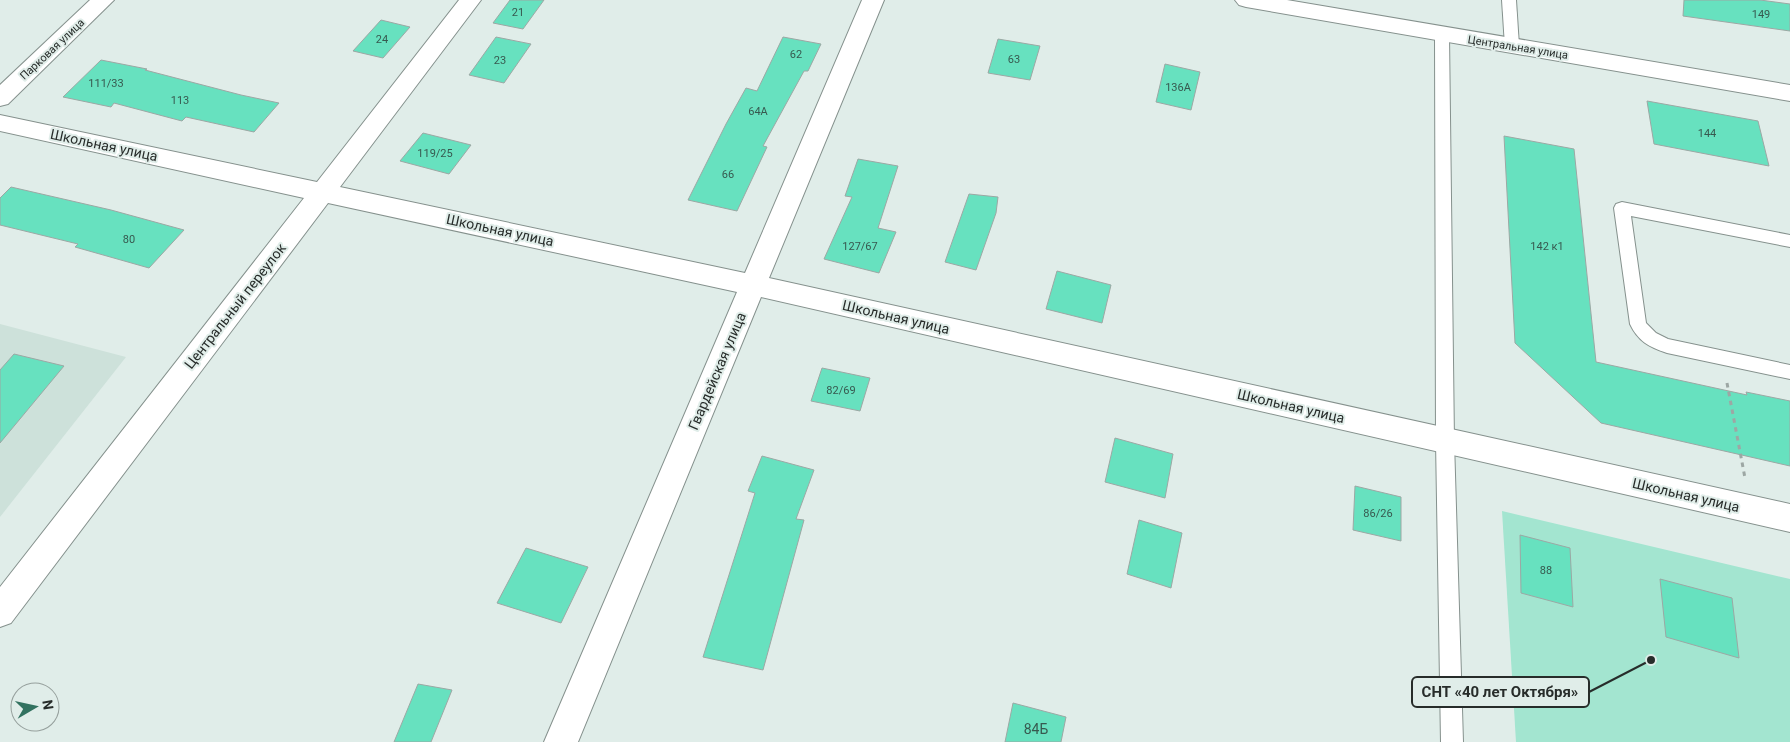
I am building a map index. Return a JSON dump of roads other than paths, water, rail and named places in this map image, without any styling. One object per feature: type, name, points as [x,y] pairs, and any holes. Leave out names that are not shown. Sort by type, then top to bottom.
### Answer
[{"type":"street","name":"Парковая улица","points":[[0,98],[103,0]]},
{"type":"street","name":"Центральный переулок","points":[[0,612],[470,0]]},
{"type":"street","name":"Гвардейская улица","points":[[561,742],[873,0]]},
{"type":"street","name":"Центральная улица","points":[[1246,0],[1790,93]]},
{"type":"street","name":"Школьная улица","points":[[0,123],[753,285],[1790,518]]},
{"type":"lane","points":[[1509,0],[1512,46]]},
{"type":"lane","points":[[1442,35],[1445,441],[1452,742]]},
{"type":"lane","points":[[1790,241],[1622,208],[1638,324],[1641,332],[1652,341],[1667,346],[1790,372]]},
{"type":"place","name":"СНТ «40 лет Октября»","points":[[1651,660]]}]
